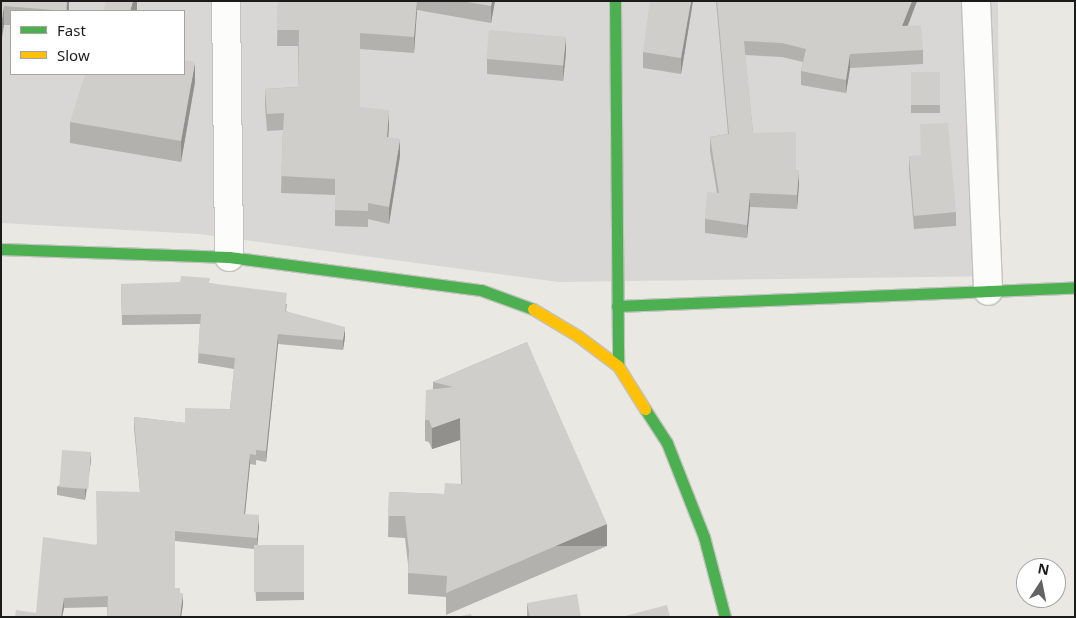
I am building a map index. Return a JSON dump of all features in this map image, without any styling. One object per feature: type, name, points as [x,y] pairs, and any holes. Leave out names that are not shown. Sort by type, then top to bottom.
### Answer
[{"type":"street","points":[[226,1],[229,257]]},
{"type":"street","points":[[614,1],[618,366]]},
{"type":"street","points":[[976,1],[988,291]]},
{"type":"street","points":[[1,249],[229,257],[481,290],[538,311],[578,336],[618,366],[667,443],[704,537],[725,617]]},
{"type":"street","points":[[617,306],[1075,288]]},
{"type":"shaded area","points":[[1,1],[998,1],[1000,276],[559,282],[199,234],[1,223]]},
{"type":"building","points":[[1,1],[67,1],[66,10],[4,6],[1,25]]},
{"type":"building","points":[[106,1],[133,1],[130,10],[103,10]]},
{"type":"building","points":[[278,1],[417,1],[414,37],[360,33],[360,107],[389,110],[387,137],[400,139],[389,207],[368,203],[368,211],[335,210],[335,179],[281,176],[284,113],[267,114],[265,89],[298,87],[299,30],[277,30]]},
{"type":"building","points":[[461,1],[492,1],[491,6]]},
{"type":"building","points":[[650,1],[691,1],[681,58],[643,52]]},
{"type":"building","points":[[717,1],[912,1],[902,26],[921,25],[923,50],[850,54],[846,80],[801,71],[806,49],[782,43],[744,41],[753,133],[796,132],[796,170],[799,170],[797,195],[750,193],[747,225],[705,219],[707,192],[719,193],[710,137],[729,134]]},
{"type":"building","points":[[489,30],[566,37],[563,66],[486,59]]},
{"type":"building","points":[[185,60],[195,62],[181,141],[70,122],[85,75],[185,75]]},
{"type":"building","points":[[911,72],[940,72],[940,105],[911,105]]},
{"type":"building","points":[[948,123],[956,212],[914,216],[909,156],[921,155],[920,124]]},
{"type":"building","points":[[181,276],[210,278],[209,283],[287,293],[285,311],[345,327],[343,340],[278,334],[266,451],[256,450],[256,455],[250,454],[244,514],[259,515],[257,538],[175,531],[175,588],[180,588],[180,593],[183,593],[180,617],[107,617],[108,596],[64,598],[61,617],[15,617],[16,610],[36,613],[43,537],[97,545],[96,491],[140,492],[134,417],[185,423],[185,408],[230,409],[235,358],[198,353],[201,314],[122,315],[121,284],[180,282]]},
{"type":"building","points":[[527,342],[607,524],[446,593],[447,576],[408,573],[409,551],[405,516],[388,516],[389,492],[444,494],[445,483],[462,484],[460,418],[432,428],[429,420],[425,420],[426,390],[453,387],[433,382]]},
{"type":"building","points":[[62,450],[91,452],[88,489],[59,487]]},
{"type":"building","points":[[254,545],[304,545],[304,592],[254,592]]},
{"type":"building","points":[[577,594],[581,617],[530,617],[527,603]]},
{"type":"building","points":[[667,605],[670,617],[621,617]]},
{"type":"building","points":[[471,614],[472,617],[456,617]]},
{"type":"traffic: fast","points":[[615,1],[618,366]]},
{"type":"traffic: fast","points":[[1,249],[229,257],[481,290],[533,309]]},
{"type":"traffic: fast","points":[[617,306],[1075,288]]},
{"type":"traffic: fast","points":[[645,409],[667,443],[704,537],[725,617]]},
{"type":"traffic: slow","points":[[533,309],[578,336],[618,366],[645,409]]}]
